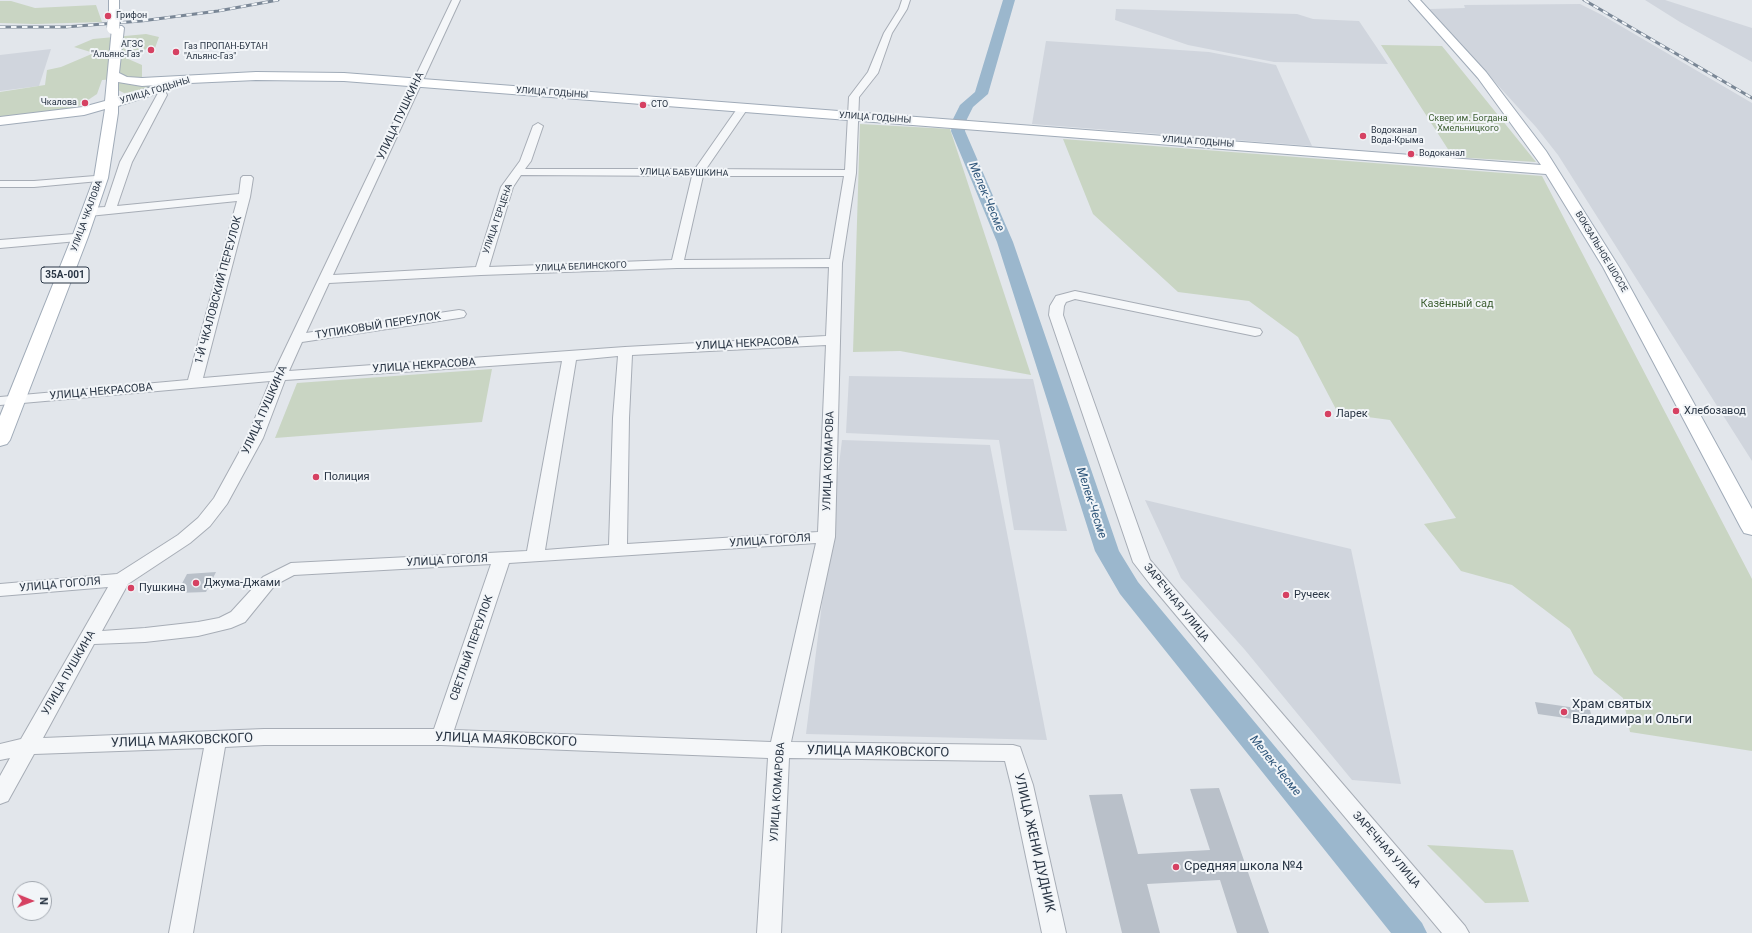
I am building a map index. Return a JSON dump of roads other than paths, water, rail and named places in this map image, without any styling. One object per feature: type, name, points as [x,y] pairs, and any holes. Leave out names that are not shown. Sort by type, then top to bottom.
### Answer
[{"type":"main road","name":"35А-001","points":[[114,0],[116,16]]},
{"type":"main road","name":"35А-001","points":[[111,75],[118,0]]},
{"type":"main road","name":"ВОКЗАЛЬНОЕ ШОССЕ","points":[[1414,0],[1482,75],[1539,151],[1611,267],[1752,528]]},
{"type":"main road","name":"УЛИЦА ГОДЫНЫ","points":[[111,75],[125,80],[142,82],[199,78],[301,76],[417,82],[1551,170]]},
{"type":"main road","name":"УЛИЦА ЧКАЛОВА","points":[[0,421],[77,237],[98,179],[112,113],[109,105],[111,75]]},
{"type":"main road","name":"УЛИЦА ГОДЫНЫ","points":[[0,121],[65,114],[109,105],[170,85],[199,78]]},
{"type":"main road","name":"УЛИЦА ЧКАЛОВА","points":[[0,440],[8,400]]},
{"type":"street","name":"УЛИЦА ПУШКИНА","points":[[0,795],[121,580],[184,539],[204,522],[221,500],[255,438],[280,376],[456,0]]},
{"type":"street","name":"УЛИЦА КОМАРОВА","points":[[769,933],[779,750],[800,665],[826,537],[836,262],[850,173],[854,97],[873,73],[888,33],[903,9],[906,0]]},
{"type":"street","points":[[110,209],[126,162],[162,95]]},
{"type":"street","points":[[677,264],[698,173],[743,108]]},
{"type":"street","name":"УЛИЦА ГЕРЦЕНА","points":[[480,270],[508,187],[525,161],[538,126]]},
{"type":"street","name":"УЛИЦА БАБУШКИНА","points":[[517,172],[850,173]]},
{"type":"street","name":"1-Й ЧКАЛОВСКИЙ ПЕРЕУЛОК","points":[[194,384],[244,196],[246,178]]},
{"type":"street","points":[[0,184],[34,184],[98,179]]},
{"type":"street","points":[[86,212],[244,196]]},
{"type":"street","points":[[0,244],[77,237]]},
{"type":"street","name":"УЛИЦА БЕЛИНСКОГО","points":[[326,279],[480,270],[677,264],[836,262]]},
{"type":"street","name":"ЗАРЕЧНАЯ УЛИЦА","points":[[1255,332],[1075,295],[1061,298],[1057,306],[1056,315],[1142,562],[1457,933]]},
{"type":"street","name":"ТУПИКОВЫЙ ПЕРЕУЛОК","points":[[298,338],[459,314]]},
{"type":"street","name":"УЛИЦА НЕКРАСОВА","points":[[8,400],[280,376],[626,351],[832,340]]},
{"type":"street","points":[[618,550],[621,418],[626,351]]},
{"type":"street","points":[[535,556],[570,356]]},
{"type":"street","name":"УЛИЦА ГОГОЛЯ","points":[[89,638],[198,630],[224,623],[238,618],[269,581],[290,569],[502,558],[826,537]]},
{"type":"street","name":"СВЕТЛЫЙ ПЕРЕУЛОК","points":[[441,737],[502,558]]},
{"type":"street","name":"УЛИЦА ГОГОЛЯ","points":[[0,590],[121,580]]},
{"type":"street","name":"УЛИЦА МАЯКОВСКОГО","points":[[0,752],[27,746],[264,737],[441,737],[779,750],[1013,753]]},
{"type":"street","points":[[181,933],[216,740]]},
{"type":"street","name":"УЛИЦА ЖЕНИ ДУДНИК","points":[[1013,753],[1022,785],[1054,933]]},
{"type":"waterway","name":"Мелек-Чесме","points":[[1009,0],[981,94],[967,105],[960,119],[958,131],[1005,242],[1107,551],[1129,588],[1411,933]]},
{"type":"railway","points":[[0,27],[65,27],[141,21],[218,11],[278,0]]},
{"type":"railway","points":[[1584,0],[1752,98]]},
{"type":"place","name":"Грифон","points":[[108,16]]},
{"type":"place","name":"АГЗС \"Альянс-Газ\"","points":[[151,50]]},
{"type":"place","name":"Газ ПРОПАН-БУТАН \"Альянс-Газ\"","points":[[176,52]]},
{"type":"place","name":"Чкалова","points":[[85,103]]},
{"type":"place","name":"СТО","points":[[643,105]]},
{"type":"place","name":"Водоканал Вода-Крыма","points":[[1363,136]]},
{"type":"place","name":"Водоканал","points":[[1411,154]]},
{"type":"place","name":"Хлебозавод","points":[[1676,411]]},
{"type":"place","name":"Ларек","points":[[1328,414]]},
{"type":"place","name":"Полиция","points":[[316,477]]},
{"type":"place","name":"Джума-Джами","points":[[196,583]]},
{"type":"place","name":"Пушкина","points":[[131,588]]},
{"type":"place","name":"Ручеек","points":[[1286,595]]},
{"type":"place","name":"Храм святых Владимира и Ольги","points":[[1564,712]]},
{"type":"place","name":"Средняя школа №4","points":[[1176,867]]},
{"type":"park label","name":"Сквер им. Богдана Хмельницкого","points":[[1468,124]]},
{"type":"park label","name":"Казённый сад","points":[[1457,304]]}]
